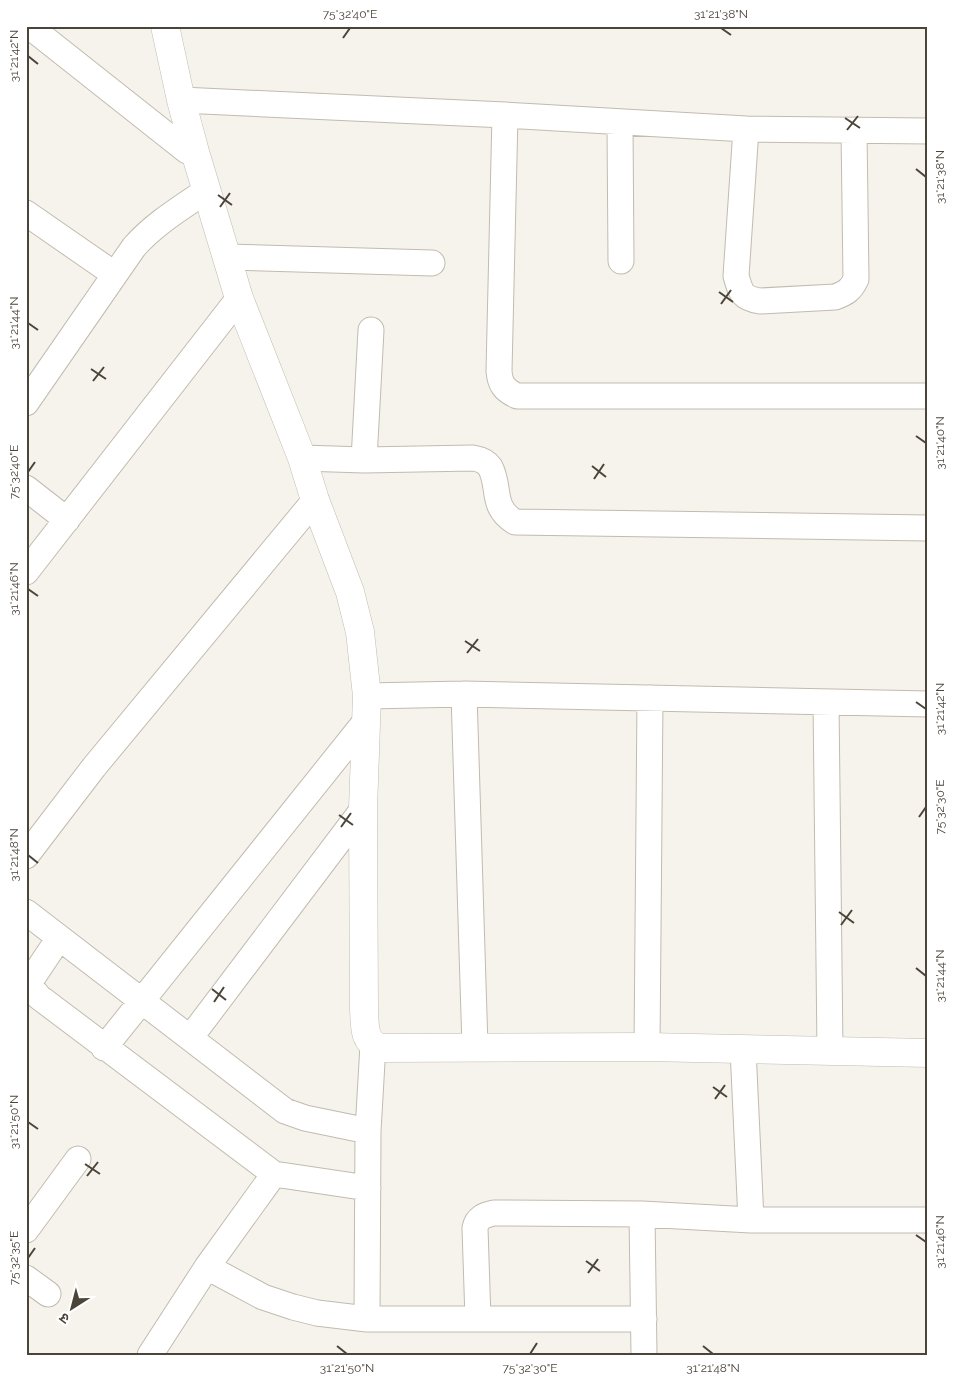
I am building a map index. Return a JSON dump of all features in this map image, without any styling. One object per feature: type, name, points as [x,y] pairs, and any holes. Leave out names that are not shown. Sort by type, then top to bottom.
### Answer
[{"type":"street","points":[[29,26],[186,151],[196,152]]},
{"type":"street","points":[[165,26],[181,100],[239,298],[302,458],[315,500],[350,592],[360,632],[366,709],[362,809],[364,1009],[368,1041],[373,1046],[380,1048],[647,1047],[928,1053]]},
{"type":"street","points":[[181,100],[506,115],[746,129],[928,131]]},
{"type":"street","points":[[506,115],[499,371],[500,382],[508,392],[516,396],[928,396]]},
{"type":"street","points":[[620,122],[621,261]]},
{"type":"street","points":[[746,129],[736,276],[742,294],[748,299],[760,300],[835,297],[846,293],[852,288],[856,279],[854,130]]},
{"type":"street","points":[[26,403],[114,274],[144,235],[207,190]]},
{"type":"street","points":[[26,212],[114,274]]},
{"type":"street","points":[[227,258],[432,263]]},
{"type":"street","points":[[26,572],[239,298]]},
{"type":"street","points":[[364,460],[371,330]]},
{"type":"street","points":[[302,458],[364,460],[473,458],[483,460],[489,466],[501,508],[507,518],[515,522],[928,528]]},
{"type":"street","points":[[26,488],[67,520]]},
{"type":"street","points":[[26,856],[94,767],[315,500]]},
{"type":"street","points":[[464,694],[475,1047]]},
{"type":"street","points":[[104,1048],[366,709],[464,694],[928,704]]},
{"type":"street","points":[[647,1047],[650,698]]},
{"type":"street","points":[[826,702],[830,1050]]},
{"type":"street","points":[[190,1038],[362,809]]},
{"type":"street","points":[[26,912],[285,1110],[305,1118],[368,1130]]},
{"type":"street","points":[[60,938],[31,980],[30,986],[39,997],[104,1048],[274,1174],[368,1188]]},
{"type":"street","points":[[367,1319],[368,1130],[373,1046]]},
{"type":"street","points":[[743,1049],[750,1220]]},
{"type":"street","points":[[26,1230],[78,1159]]},
{"type":"street","points":[[150,1355],[207,1267],[274,1174]]},
{"type":"street","points":[[478,1319],[474,1228],[479,1219],[494,1213],[642,1214],[750,1220],[928,1220]]},
{"type":"street","points":[[642,1214],[644,1355]]},
{"type":"street","points":[[207,1267],[263,1297],[293,1307],[317,1313],[367,1319],[644,1319]]},
{"type":"street","points":[[26,1278],[48,1294]]}]
